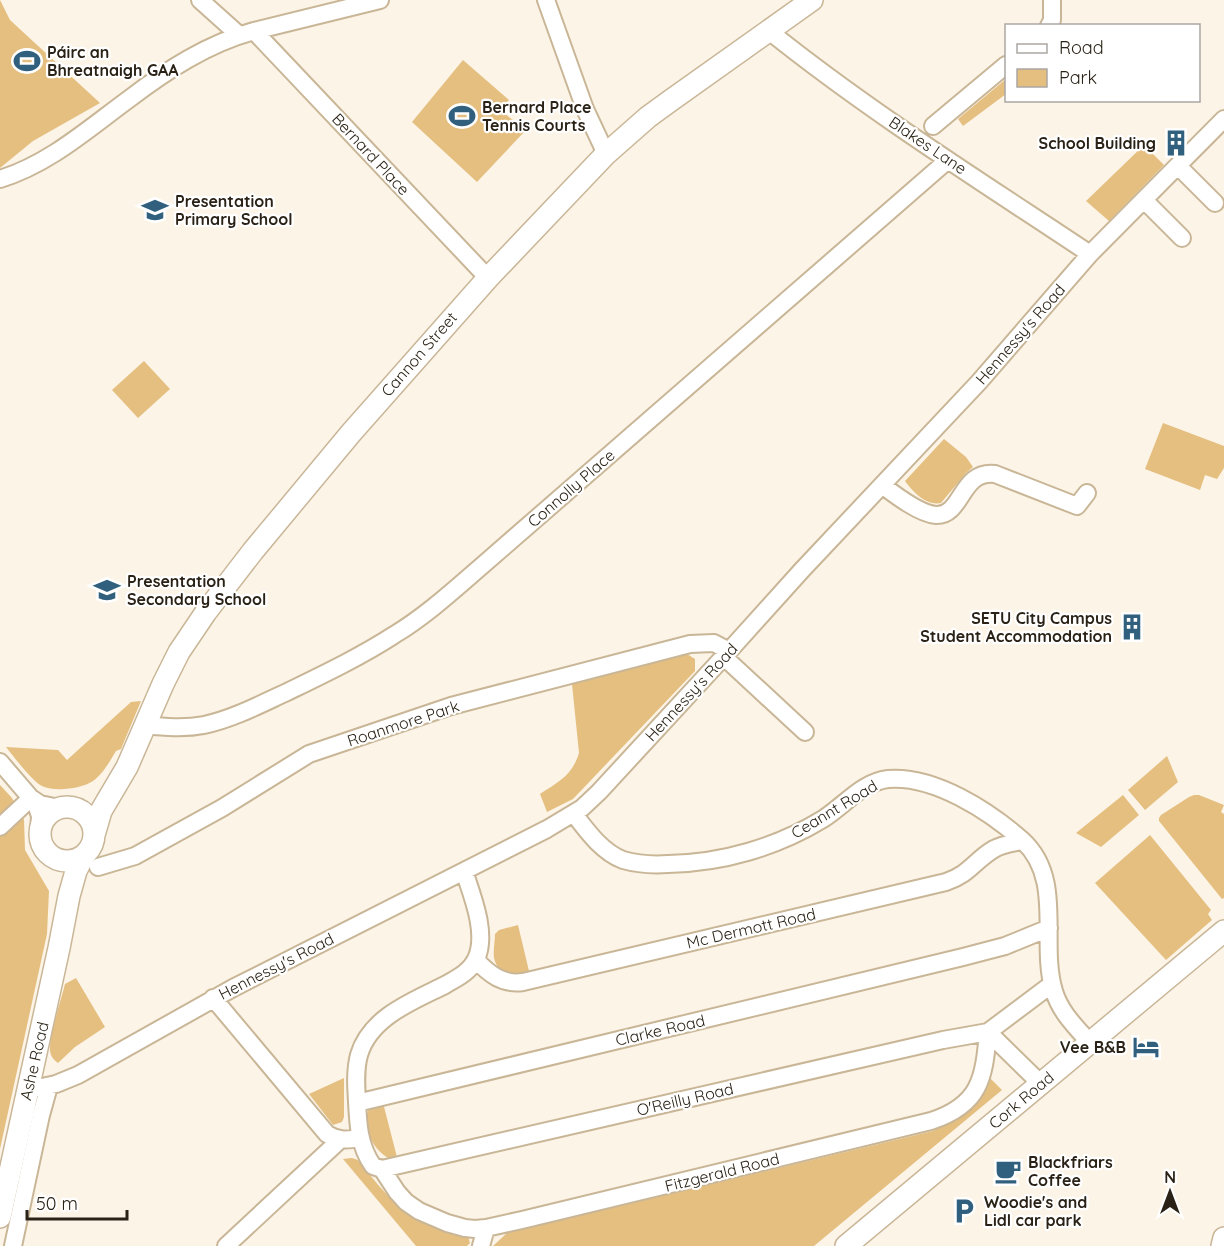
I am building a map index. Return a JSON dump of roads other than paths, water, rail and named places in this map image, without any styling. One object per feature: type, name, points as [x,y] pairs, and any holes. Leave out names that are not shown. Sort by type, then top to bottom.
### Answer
[{"type":"main road","name":"Cannon Street","points":[[94,835],[101,811],[127,767],[162,684],[194,628],[311,480],[392,385],[488,278],[606,154],[648,117],[812,0]]},
{"type":"main road","name":"Cannon Street","points":[[64,808],[95,801],[116,786]]},
{"type":"main road","points":[[64,808],[81,811],[92,824],[94,835],[91,861],[80,858],[59,861],[46,852],[40,843],[39,832],[49,813],[64,808]]},
{"type":"main road","name":"Ashe Road","points":[[49,855],[63,873],[67,905]]},
{"type":"main road","name":"Ashe Road","points":[[0,1217],[67,905],[74,879],[91,861]]},
{"type":"main road","name":"Cork Road","points":[[846,1246],[1224,931]]},
{"type":"main road","points":[[1222,1246],[1224,1238]]},
{"type":"street","name":"Bernard Place","points":[[200,0],[246,33],[488,278]]},
{"type":"street","points":[[0,179],[30,167],[57,152],[132,96],[208,47],[246,33],[380,0]]},
{"type":"street","points":[[546,0],[585,109],[606,154]]},
{"type":"street","points":[[1050,24],[1052,0]]},
{"type":"street","name":"Blakes Lane","points":[[769,31],[835,81],[948,160],[1089,254]]},
{"type":"street","points":[[933,126],[1005,66]]},
{"type":"street","name":"Hennessy's Road","points":[[28,1090],[49,1086],[87,1071],[213,998],[547,829],[582,808],[979,382],[1089,254],[1224,119]]},
{"type":"street","name":"Connolly Place","points":[[144,725],[193,727],[230,717],[337,666],[378,645],[408,626],[452,592],[948,160]]},
{"type":"street","points":[[1178,166],[1215,203]]},
{"type":"street","points":[[1144,200],[1182,238]]},
{"type":"street","points":[[882,485],[918,509],[940,515],[948,512],[972,480],[987,473],[995,474],[1077,506],[1087,493]]},
{"type":"street","name":"Roanmore Park","points":[[91,861],[135,856],[222,808],[309,754],[451,706],[690,644],[714,643],[727,654]]},
{"type":"street","points":[[727,654],[805,732]]},
{"type":"street","points":[[0,762],[36,804],[39,813],[39,832]]},
{"type":"street","name":"Ceannt Road","points":[[574,814],[601,845],[623,859],[639,863],[661,864],[697,862],[734,855],[779,841],[823,819],[868,785],[882,780],[897,779],[926,784],[960,797],[989,815],[1022,841],[1035,855],[1043,872],[1047,889],[1052,984],[1063,1010],[1090,1043]]},
{"type":"street","points":[[31,798],[40,804],[64,808]]},
{"type":"street","points":[[0,827],[31,798]]},
{"type":"street","name":"Mc Dermott Road","points":[[476,960],[488,972],[501,980],[512,983],[523,982],[946,882],[964,874],[994,850],[1022,841]]},
{"type":"street","points":[[464,871],[478,922],[480,945],[476,960]]},
{"type":"street","name":"Clarke Road","points":[[357,1103],[963,957],[1005,946],[1049,928]]},
{"type":"street","name":"Fitzgerald Road","points":[[476,960],[466,972],[405,1005],[370,1034],[363,1044],[356,1076],[360,1138],[373,1166],[382,1169],[402,1198],[419,1211],[453,1225],[470,1229],[486,1228],[942,1118],[962,1107],[978,1086],[986,1057],[988,1032]]},
{"type":"street","points":[[1041,1084],[988,1032],[1052,984]]},
{"type":"street","points":[[213,998],[324,1130],[333,1138],[340,1140],[360,1138]]},
{"type":"street","name":"O'Reilly Road","points":[[382,1169],[943,1040],[988,1032]]},
{"type":"street","points":[[13,1246],[49,1086]]},
{"type":"street","points":[[226,1246],[340,1140]]},
{"type":"street","points":[[481,1246],[486,1228]]},
{"type":"place","name":"Páirc an Bhreatnaigh GAA","points":[[27,61]]},
{"type":"place","name":"Bernard Place Tennis Courts","points":[[462,116]]},
{"type":"place","name":"School Building","points":[[1176,143]]},
{"type":"place","name":"Presentation Primary School","points":[[155,210]]},
{"type":"place","name":"Presentation Secondary School","points":[[107,590]]},
{"type":"place","name":"SETU City Campus Student Accommodation","points":[[1132,627]]},
{"type":"place","name":"Vee B&B","points":[[1146,1047]]},
{"type":"place","name":"Blackfriars Coffee","points":[[1008,1171]]},
{"type":"place","name":"Woodie's and Lidl car park","points":[[964,1211]]}]
